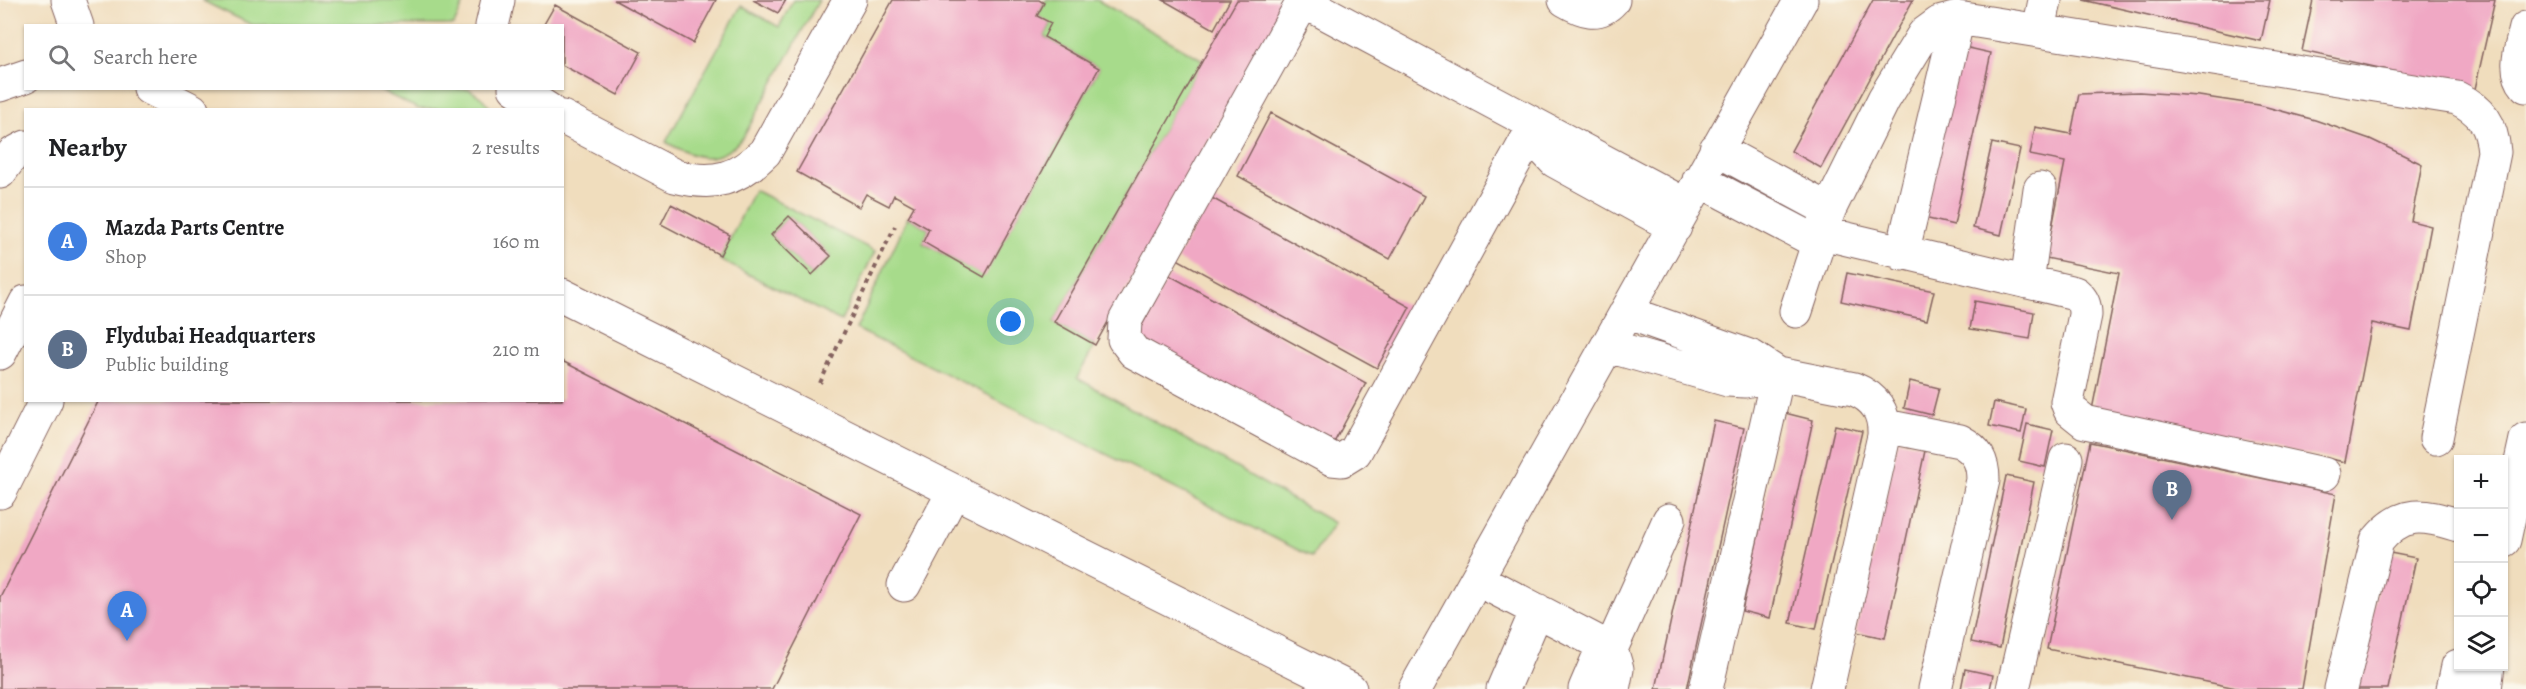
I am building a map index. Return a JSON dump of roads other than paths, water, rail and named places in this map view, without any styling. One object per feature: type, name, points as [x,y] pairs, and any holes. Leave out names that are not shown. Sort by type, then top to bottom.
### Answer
[{"type":"street","points":[[68,0],[76,24]]},
{"type":"street","points":[[492,24],[498,0]]},
{"type":"street","points":[[564,118],[675,176],[704,181],[734,176],[751,166],[765,152],[850,0]]},
{"type":"street","points":[[1565,0],[1591,11],[1601,10],[1613,0]]},
{"type":"street","points":[[1415,689],[1801,0]]},
{"type":"street","points":[[1535,125],[1355,452],[1342,460],[1332,459],[1134,352],[1127,344],[1124,333],[1125,321],[1304,1],[1687,204],[1823,228],[1902,254],[2075,293],[2082,299],[2085,307],[2067,393],[2067,402],[2077,417],[2085,422],[2324,474]]},
{"type":"street","points":[[1796,311],[1823,228],[1884,99],[1924,34],[1939,23],[1958,18],[2042,15],[2457,98],[2473,106],[2485,118],[2493,135],[2494,152],[2436,438]]},
{"type":"street","points":[[1902,254],[1958,18]]},
{"type":"street","points":[[2526,28],[2518,63],[2519,73],[2526,86]]},
{"type":"street","points":[[0,85],[24,77]]},
{"type":"street","points":[[518,90],[545,108]]},
{"type":"street","points":[[154,97],[186,108]]},
{"type":"street","points":[[0,172],[13,154],[24,148]]},
{"type":"street","points":[[1716,149],[1823,228]]},
{"type":"street","points":[[2027,282],[2040,189]]},
{"type":"street","points":[[564,296],[1350,689]]},
{"type":"street","points":[[0,353],[24,307]]},
{"type":"street","points":[[1626,312],[1752,357],[1778,374],[1863,393],[1878,406],[1885,426],[1884,436],[1827,689]]},
{"type":"street","points":[[1608,346],[1728,380],[1745,381],[1778,374]]},
{"type":"street","points":[[1706,689],[1778,374]]},
{"type":"street","points":[[0,492],[45,402]]},
{"type":"street","points":[[1885,426],[1960,441],[1978,454],[1983,466],[1983,480],[1935,689]]},
{"type":"street","points":[[2508,520],[2526,439]]},
{"type":"street","points":[[2013,689],[2066,459]]},
{"type":"street","points":[[904,585],[954,491]]},
{"type":"street","points":[[2341,689],[2377,542],[2392,526],[2412,517],[2426,516],[2454,524]]},
{"type":"street","points":[[1585,689],[1597,661],[1611,649],[1668,520]]},
{"type":"street","points":[[1477,579],[1611,649],[1617,669],[1613,689]]},
{"type":"street","points":[[1503,689],[1537,610]]},
{"type":"street","points":[[2453,689],[2457,671]]},
{"type":"street","points":[[2485,689],[2487,671]]},
{"type":"place","name":"Flydubai Headquarters","points":[[2172,520]]},
{"type":"place","name":"Mazda Parts Centre","points":[[127,641]]}]
